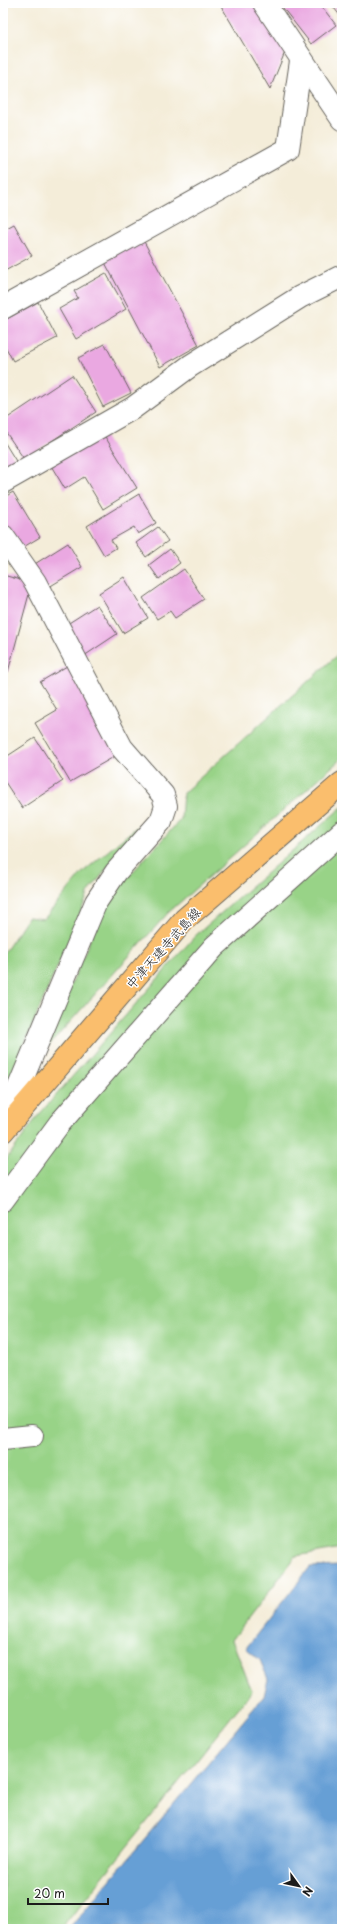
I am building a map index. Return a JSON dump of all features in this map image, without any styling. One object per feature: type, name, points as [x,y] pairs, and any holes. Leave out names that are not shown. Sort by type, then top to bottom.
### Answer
[{"type":"main road","name":"中津天建寺武島線","points":[[3,1131],[185,919],[342,783]]},
{"type":"street","points":[[264,3],[301,61],[342,119]]},
{"type":"street","points":[[3,308],[288,149],[301,61]]},
{"type":"street","points":[[3,482],[133,408],[190,366],[300,297],[342,276]]},
{"type":"street","points":[[3,536],[35,582],[122,748],[163,795],[166,806],[162,821],[116,872],[96,902],[3,1125]]},
{"type":"street","points":[[3,1200],[59,1124],[214,947],[342,832]]},
{"type":"street","points":[[3,1439],[32,1436]]},
{"type":"green space","points":[[342,651],[342,758],[168,913],[44,1051],[106,901],[181,819],[183,793]]},
{"type":"green space","points":[[342,807],[342,827],[210,944],[3,1189],[3,1164],[37,1117],[195,936]]},
{"type":"green space","points":[[140,824],[89,892],[3,1094],[3,955],[28,917],[44,919],[83,872]]},
{"type":"green space","points":[[342,843],[342,1548],[296,1556],[232,1640],[252,1691],[61,1929],[3,1929],[3,1210],[65,1125],[219,950]]},
{"type":"water","points":[[342,1566],[342,1929],[69,1929],[264,1696],[268,1679],[260,1660],[246,1648],[310,1567]]},
{"type":"building","points":[[256,3],[285,52],[270,89],[220,4]]},
{"type":"building","points":[[279,3],[319,3],[336,25],[311,44]]},
{"type":"building","points":[[330,3],[342,3],[342,18]]},
{"type":"building","points":[[14,224],[32,256],[3,272],[3,230]]},
{"type":"building","points":[[140,234],[199,345],[160,367],[101,255]]},
{"type":"building","points":[[106,273],[126,309],[76,339],[59,309],[78,298],[74,291]]},
{"type":"building","points":[[38,302],[57,338],[13,361],[3,342],[3,321]]},
{"type":"building","points":[[105,344],[131,393],[103,407],[78,358]]},
{"type":"building","points":[[72,375],[96,412],[24,459],[3,428],[3,421]]},
{"type":"building","points":[[99,427],[137,488],[103,509],[84,477],[65,489],[47,459]]},
{"type":"building","points":[[3,440],[19,466],[3,476]]},
{"type":"building","points":[[13,492],[40,537],[17,551],[3,529],[3,498]]},
{"type":"building","points":[[139,494],[156,523],[138,534],[134,527],[111,540],[116,548],[104,555],[87,526]]},
{"type":"building","points":[[158,527],[168,541],[146,557],[136,543]]},
{"type":"building","points":[[68,543],[82,567],[44,590],[30,567]]},
{"type":"building","points":[[170,549],[180,563],[159,579],[149,565]]},
{"type":"building","points":[[184,569],[204,599],[175,618],[170,611],[157,619],[143,598]]},
{"type":"building","points":[[3,575],[32,583],[8,672],[3,670]]},
{"type":"building","points":[[124,577],[148,618],[123,633],[99,593]]},
{"type":"building","points":[[97,605],[117,634],[81,658],[61,628]]},
{"type":"building","points":[[67,666],[119,754],[70,782],[35,723],[57,710],[40,682]]},
{"type":"building","points":[[35,738],[63,781],[22,808],[3,779],[3,759]]}]
